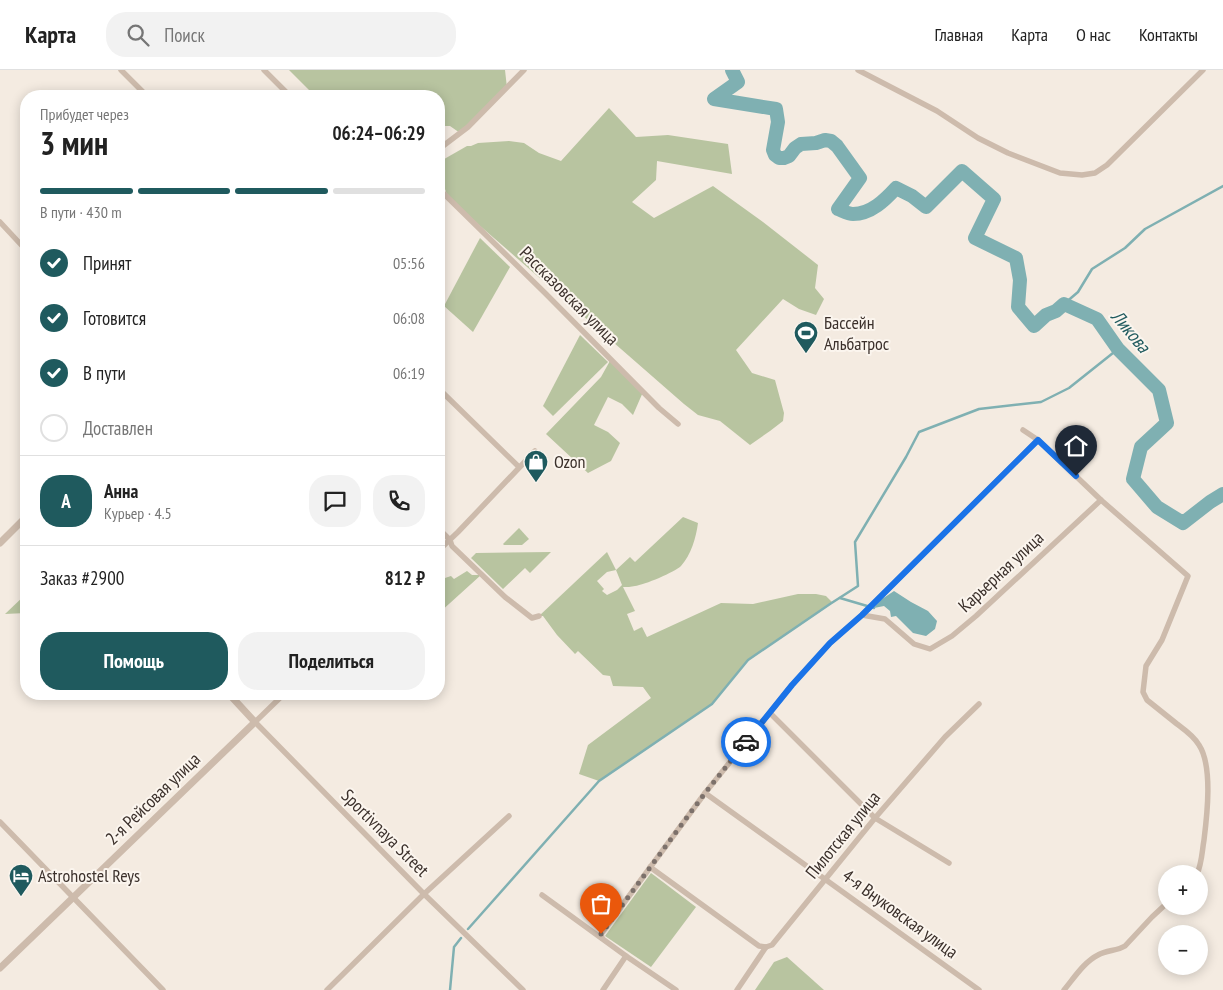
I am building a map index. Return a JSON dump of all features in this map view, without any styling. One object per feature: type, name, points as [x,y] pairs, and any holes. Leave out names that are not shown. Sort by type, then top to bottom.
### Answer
[{"type":"street","points":[[121,70],[141,90]]},
{"type":"street","points":[[264,70],[284,90]]},
{"type":"street","points":[[445,144],[468,127],[524,70]]},
{"type":"street","points":[[858,70],[937,111],[978,138],[1008,153],[1060,173],[1082,175],[1095,172],[1107,165],[1203,70]]},
{"type":"street","name":"Рассказовская улица","points":[[445,195],[659,408],[678,424]]},
{"type":"street","points":[[0,222],[20,244]]},
{"type":"street","points":[[445,395],[519,467]]},
{"type":"street","points":[[1023,430],[1038,440],[1101,500],[1188,576],[1162,640],[1146,666],[1143,692],[1147,700],[1190,735],[1199,745],[1204,757],[1208,794],[1201,865]]},
{"type":"street","points":[[602,938],[601,934],[705,793],[792,685],[830,643],[862,615],[1038,440]]},
{"type":"street","points":[[445,545],[535,451]]},
{"type":"street","name":"Карьерная улица","points":[[862,615],[885,619],[914,644],[930,649],[952,636],[976,616],[1101,500]]},
{"type":"street","points":[[0,543],[20,523]]},
{"type":"street","points":[[445,535],[450,540],[452,546],[505,597],[532,618],[539,616]]},
{"type":"street","name":"Sportivnaya Street","points":[[235,700],[424,894],[523,990]]},
{"type":"street","name":"2-я Рейсовая улица","points":[[0,968],[278,700]]},
{"type":"street","name":"Пилотская улица","points":[[737,990],[766,947],[772,945],[875,818],[945,737],[979,704]]},
{"type":"street","points":[[770,713],[875,818],[949,863]]},
{"type":"street","name":"4-я Внуковская улица","points":[[705,793],[979,990]]},
{"type":"street","points":[[327,990],[424,894],[509,816]]},
{"type":"street","points":[[0,822],[163,990]]},
{"type":"street","points":[[650,867],[758,946],[766,947]]},
{"type":"street","points":[[542,896],[676,990]]},
{"type":"street","points":[[1064,990],[1088,962],[1100,954],[1125,946],[1158,911]]},
{"type":"street","points":[[603,990],[626,956]]},
{"type":"green space","points":[[289,70],[505,70],[507,88],[460,133],[450,126],[445,126],[445,90],[309,90]]},
{"type":"green space","points":[[609,108],[636,137],[668,135],[728,144],[732,174],[657,161],[656,180],[632,202],[654,218],[713,186],[818,265],[815,288],[824,299],[816,315],[799,309],[783,299],[736,350],[752,373],[775,380],[784,413],[783,421],[750,445],[720,421],[698,415],[448,198],[445,189],[445,159],[467,146],[478,143],[509,141],[524,143],[539,153],[561,161]]},
{"type":"green space","points":[[480,238],[510,267],[473,332],[445,307]]},
{"type":"green space","points":[[580,335],[608,362],[553,416],[543,406]]},
{"type":"green space","points":[[611,359],[643,392],[633,415],[622,404],[608,397],[594,425],[608,432],[620,443],[611,461],[588,473],[546,434],[601,377]]},
{"type":"green space","points":[[683,517],[698,523],[688,557],[678,569],[645,583],[623,587],[635,611],[627,614],[634,631],[642,627],[647,637],[721,603],[753,604],[798,594],[826,596],[832,602],[748,660],[712,704],[599,781],[579,774],[588,745],[651,698],[643,687],[613,686],[610,676],[603,675],[578,651],[575,654],[557,635],[543,616],[539,616],[607,552],[616,570],[630,557],[635,562]],"holes":[[[616,570],[622,585],[607,595],[602,591],[604,589],[597,581],[607,572]]]},
{"type":"green space","points":[[519,528],[529,539],[522,545],[504,545],[503,544]]},
{"type":"green space","points":[[551,552],[530,573],[525,568],[503,589],[471,558],[476,553]]},
{"type":"green space","points":[[467,571],[472,575],[481,575],[445,608],[445,578],[451,576],[454,579]]},
{"type":"green space","points":[[20,600],[20,613],[5,614]]},
{"type":"green space","points":[[651,873],[696,907],[651,967],[605,936]]},
{"type":"green space","points":[[787,957],[824,990],[755,990],[774,962]]},
{"type":"water","points":[[894,591],[928,611],[937,621],[935,629],[926,636],[913,633],[896,616],[891,617],[890,611],[884,606],[874,608],[879,601]]},
{"type":"waterway","name":"Ликова","points":[[732,70],[738,82],[714,99],[776,109],[778,122],[773,150],[779,158],[789,156],[801,144],[825,140],[831,141],[837,146],[860,178],[838,209],[851,214],[866,212],[882,202],[896,188],[912,196],[926,207],[962,171],[994,199],[975,238],[1016,258],[1020,280],[1018,307],[1034,326],[1046,315],[1056,311],[1064,304],[1097,319],[1118,349],[1159,390],[1167,423],[1141,447],[1133,479],[1157,507],[1183,523],[1223,494]]},
{"type":"waterway","points":[[1064,304],[1078,292],[1092,269],[1125,248],[1145,229],[1223,186]]},
{"type":"waterway","points":[[468,929],[599,781],[712,704],[748,660],[858,586],[855,542],[919,432],[979,409],[1041,402],[1069,388],[1118,349]]},
{"type":"waterway","points":[[840,598],[874,608]]},
{"type":"waterway","points":[[450,990],[454,947],[461,938]]},
{"type":"way so far","points":[[601,934],[705,793],[746,742]]},
{"type":"place","name":"Бассейн Альбатрос","points":[[806,354]]},
{"type":"place","name":"Ozon","points":[[536,483]]},
{"type":"place","name":"Astrohostel Reys","points":[[21,897]]},
{"type":"route","points":[[746,742],[792,685],[830,643],[862,615],[1038,440],[1076,476]]}]
